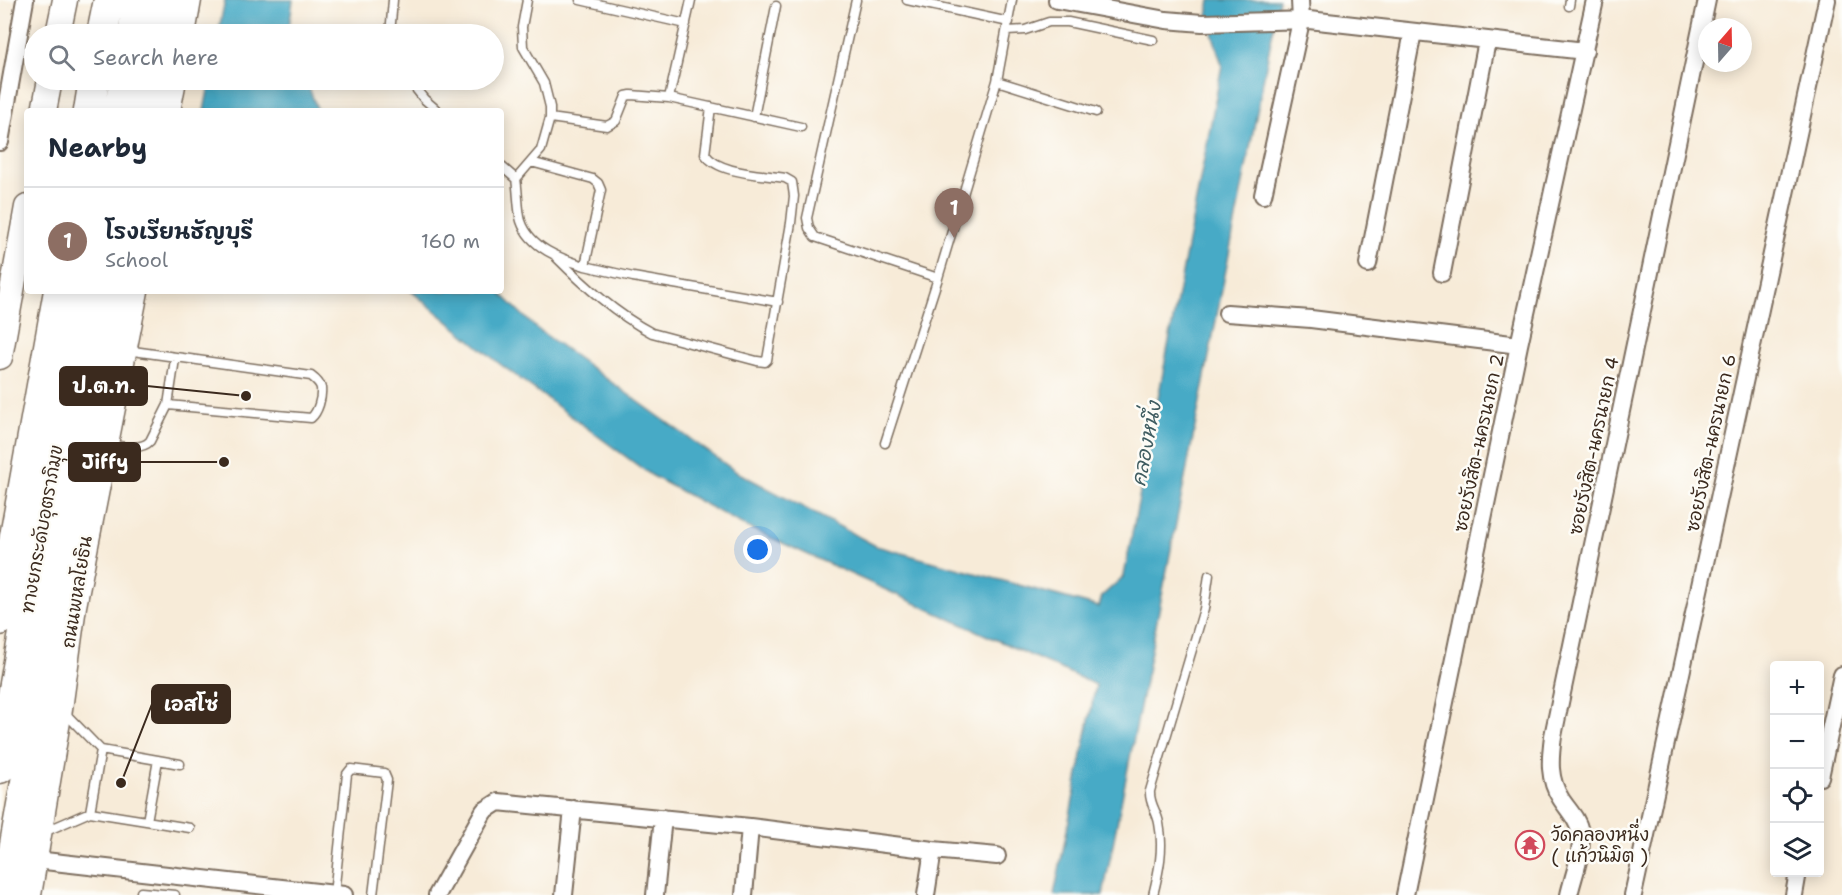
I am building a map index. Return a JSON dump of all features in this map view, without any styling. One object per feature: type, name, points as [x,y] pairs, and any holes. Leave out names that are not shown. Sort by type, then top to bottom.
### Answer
[{"type":"highway","points":[[106,24],[110,0]]},
{"type":"highway","points":[[135,24],[140,0]]},
{"type":"highway","points":[[164,24],[168,0]]},
{"type":"highway","points":[[91,108],[94,90]]},
{"type":"highway","points":[[119,108],[122,90]]},
{"type":"highway","points":[[148,108],[151,90]]},
{"type":"highway","points":[[0,609],[57,294]]},
{"type":"highway","name":"ทางยกระดับอุตราภิมุข","points":[[0,620],[57,294]]},
{"type":"highway","name":"ทางยกระดับอุตราภิมุข","points":[[0,768],[84,294]]},
{"type":"highway","name":"ถนนพหลโยธิน","points":[[6,895],[49,715],[69,536],[112,294]]},
{"type":"highway","points":[[49,715],[74,606]]},
{"type":"main road","points":[[60,24],[64,0]]},
{"type":"main road","points":[[185,24],[189,0]]},
{"type":"main road","points":[[45,108],[48,90]]},
{"type":"main road","points":[[169,108],[172,90]]},
{"type":"main road","points":[[0,357],[24,224]]},
{"type":"main road","name":"ถนนพหลโยธิน","points":[[74,606],[135,294]]},
{"type":"main road","name":"ถนนพหลโยธิน","points":[[29,895],[40,834],[49,715]]},
{"type":"street","points":[[0,142],[25,0]]},
{"type":"street","points":[[1057,0],[1166,20],[1202,23],[1297,21],[1585,51]]},
{"type":"street","points":[[1263,195],[1300,0]]},
{"type":"street","name":"ซอยรังสิต-นครนายก 2","points":[[1405,895],[1519,345],[1595,0]]},
{"type":"street","name":"ซอยรังสิต-นครนายก 4","points":[[1705,18],[1707,0]]},
{"type":"street","name":"ซอยรังสิต-นครนายก 6","points":[[1633,895],[1827,0]]},
{"type":"street","points":[[1368,264],[1413,32]]},
{"type":"street","points":[[1442,273],[1487,41]]},
{"type":"street","name":"ซอยรังสิต-นครนายก 4","points":[[1569,895],[1581,841],[1575,818],[1560,797],[1552,778],[1550,760],[1553,736],[1698,66]]},
{"type":"street","points":[[1227,313],[1311,319],[1519,345]]},
{"type":"street","points":[[1822,769],[1842,675]]},
{"type":"street","points":[[437,895],[484,811],[498,801],[998,856]]},
{"type":"street","points":[[564,895],[573,809]]},
{"type":"street","points":[[655,895],[663,818]]},
{"type":"street","points":[[744,895],[750,827]]},
{"type":"street","points":[[926,895],[933,850]]},
{"type":"street","points":[[36,860],[339,894]]},
{"type":"street","points":[[1796,894],[1798,877]]},
{"type":"lane","points":[[391,24],[393,0]]},
{"type":"lane","points":[[516,179],[541,150],[550,118],[550,107],[544,83],[523,47],[522,27],[527,0]]},
{"type":"lane","points":[[580,0],[686,24]]},
{"type":"lane","points":[[669,98],[691,0]]},
{"type":"lane","points":[[856,0],[807,218],[809,228],[815,237],[938,278]]},
{"type":"lane","points":[[907,0],[1025,30],[1049,22],[1068,22],[1153,40]]},
{"type":"lane","points":[[885,443],[938,278],[997,81],[1012,0]]},
{"type":"lane","points":[[754,117],[776,6]]},
{"type":"lane","points":[[997,81],[1096,112]]},
{"type":"lane","points":[[417,90],[434,108]]},
{"type":"lane","points":[[550,118],[607,126],[616,122],[626,96],[630,95],[669,98],[801,127]]},
{"type":"lane","points":[[504,169],[516,179],[521,221],[529,235],[605,302],[638,326],[652,333],[765,362],[791,223],[794,196],[792,182],[785,178],[729,169],[710,161],[705,154],[705,145],[711,107]]},
{"type":"lane","points":[[531,162],[593,179],[598,183],[601,190],[585,266]]},
{"type":"lane","points":[[556,258],[633,277],[777,302]]},
{"type":"lane","points":[[126,350],[175,359],[311,376],[318,381],[321,388],[317,411],[311,418],[168,405]]},
{"type":"lane","points":[[105,445],[146,446],[168,405],[175,359]]},
{"type":"lane","points":[[1153,895],[1161,860],[1161,841],[1159,821],[1149,799],[1150,791],[1204,609],[1209,575]]},
{"type":"lane","points":[[49,715],[101,750],[180,764]]},
{"type":"lane","points":[[90,812],[101,750]]},
{"type":"lane","points":[[147,821],[158,760]]},
{"type":"lane","points":[[339,894],[347,774],[351,769],[384,773],[387,780],[373,895]]},
{"type":"lane","points":[[40,834],[90,812],[190,828]]},
{"type":"lane","points":[[141,892],[175,895]]},
{"type":"water","points":[[225,0],[293,0],[289,24],[220,24]]},
{"type":"water","points":[[1210,0],[1279,0],[1103,895],[1054,895],[1096,685],[747,527],[651,475],[500,364],[415,294],[501,294],[536,328],[735,471],[876,546],[1099,607],[1102,596],[1124,576],[1222,65],[1207,16]]},
{"type":"water","points":[[208,90],[310,90],[317,108],[205,108]]},
{"type":"place","name":"โรงเรียนธัญบุรี","points":[[954,238]]},
{"type":"place","name":"ป.ต.ท.","points":[[246,396]]},
{"type":"place","name":"Jiffy","points":[[224,462]]},
{"type":"place","name":"เอสโซ่","points":[[121,783]]},
{"type":"place","name":"วัดคลองหนึ่ง ( แก้วนิมิต )","points":[[1530,845]]},
{"type":"water label","name":"คลองหนึ่ง","points":[[1146,444]]}]
